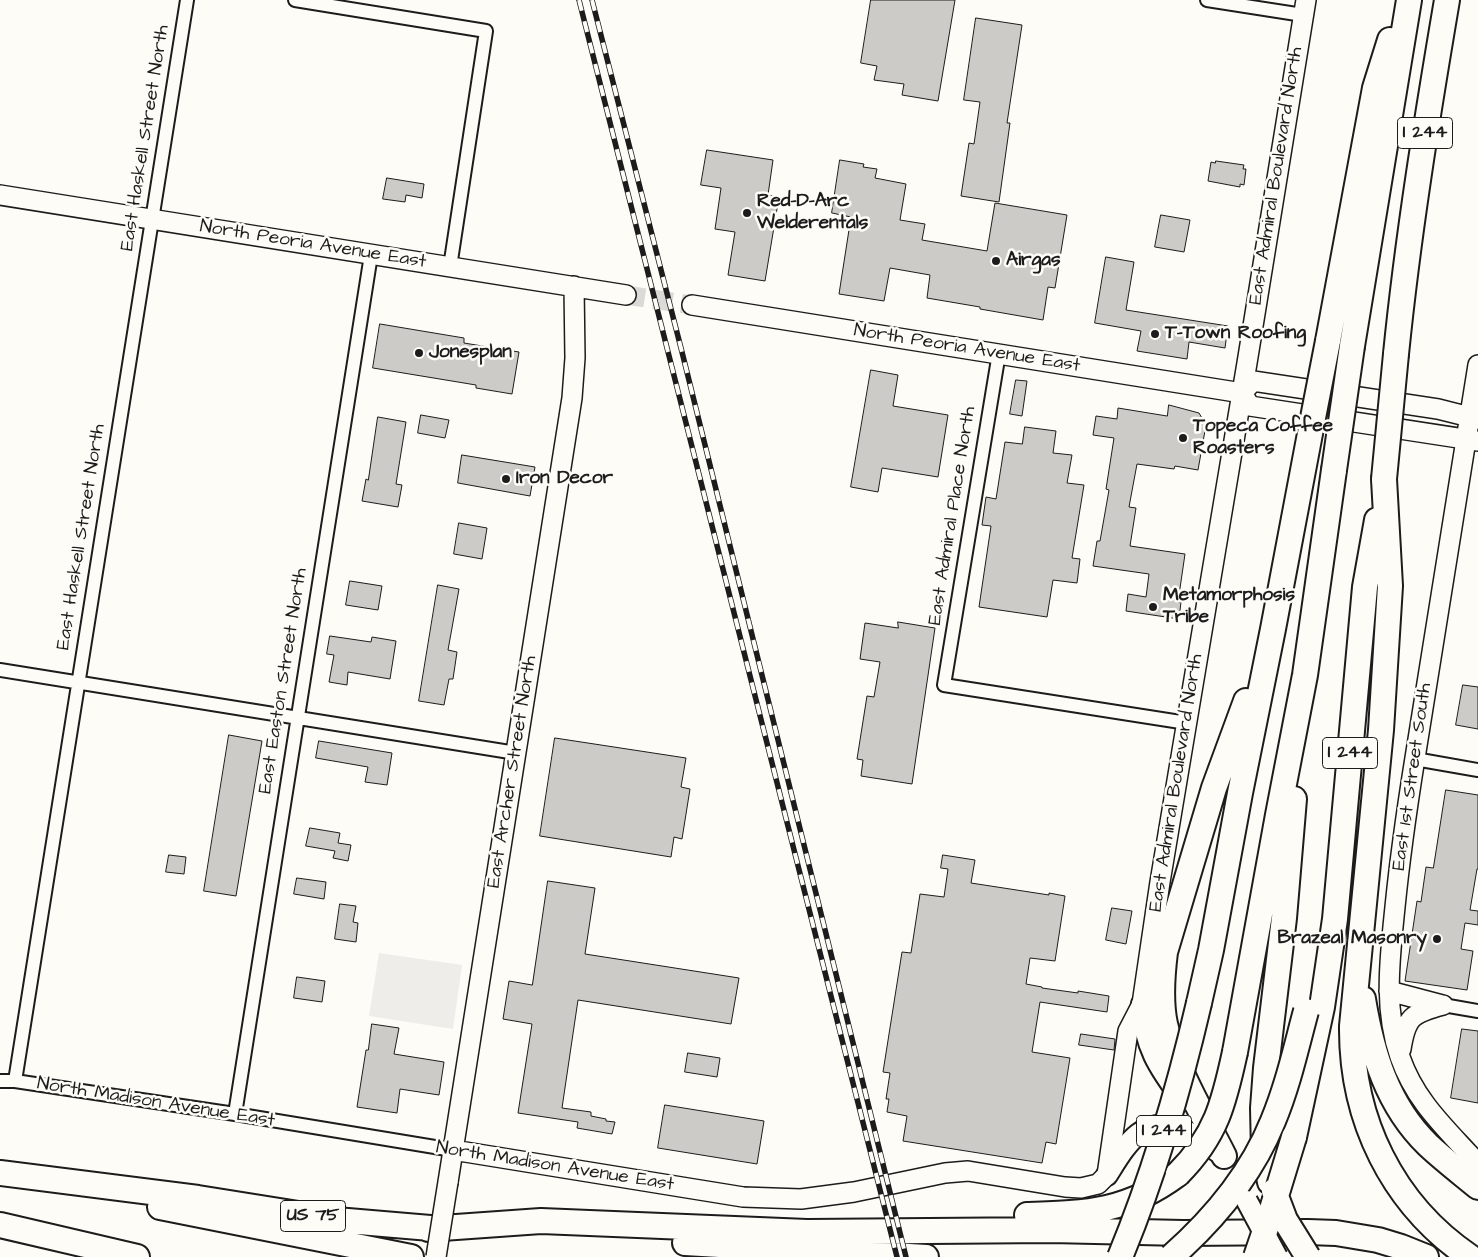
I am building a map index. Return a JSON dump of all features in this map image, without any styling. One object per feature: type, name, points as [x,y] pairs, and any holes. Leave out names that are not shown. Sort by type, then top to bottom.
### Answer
[{"type":"highway","name":"I 244","points":[[1120,1257],[1165,1130],[1189,1045],[1211,950],[1375,88],[1402,0]]},
{"type":"highway","points":[[807,1232],[922,1219],[1096,1211],[1121,1205],[1158,1188],[1178,1174],[1200,1149],[1213,1128],[1225,1097],[1235,1052],[1305,675],[1352,346],[1409,0]]},
{"type":"highway","name":"I 244","points":[[1256,1257],[1294,1137],[1320,1015],[1335,919],[1365,587],[1384,479],[1409,239],[1447,0]]},
{"type":"highway","points":[[1384,479],[1390,596],[1381,730],[1352,1026],[1352,1053],[1360,1101],[1376,1145],[1401,1190],[1417,1211],[1440,1234],[1470,1257]]},
{"type":"highway","points":[[1224,1156],[1171,1047],[1164,1014],[1162,974],[1167,945],[1214,788],[1273,629]]},
{"type":"highway","points":[[1305,675],[1284,918],[1265,1076],[1263,1108],[1264,1152],[1270,1182],[1285,1220],[1308,1257]]},
{"type":"highway","points":[[1171,1257],[1220,1207],[1241,1179],[1273,1122],[1335,919]]},
{"type":"highway","points":[[1358,969],[1372,1046],[1382,1075],[1394,1100],[1427,1144],[1478,1187]]},
{"type":"highway","points":[[1,1173],[411,1257]]},
{"type":"highway","name":"US 75","points":[[1,1173],[198,1198],[336,1220],[428,1229],[926,1257]]},
{"type":"highway","points":[[428,1229],[541,1221],[807,1232],[1051,1230],[1183,1233],[1308,1232],[1336,1233],[1378,1240],[1426,1257]]},
{"type":"highway","points":[[0,1225],[137,1257]]},
{"type":"main road","points":[[1142,1004],[1143,1024],[1148,1040],[1163,1072],[1224,1156],[1277,1257]]},
{"type":"main road","points":[[1107,1175],[1130,1142],[1145,1129],[1155,1126],[1180,1128],[1224,1156]]},
{"type":"street","name":"East Haskell Street North","points":[[15,1081],[187,0]]},
{"type":"street","points":[[295,0],[486,31],[450,267]]},
{"type":"street","points":[[1207,0],[1304,8]]},
{"type":"street","name":"East Admiral Boulevard North","points":[[1107,1175],[1128,1031],[1142,1004],[1304,8]]},
{"type":"street","name":"North Peoria Avenue East","points":[[0,195],[626,295]]},
{"type":"street","name":"East Easton Street North","points":[[235,1114],[371,255]]},
{"type":"street","name":"East Archer Street North","points":[[436,1257],[572,398],[575,358],[574,286]]},
{"type":"street","name":"North Peoria Avenue East","points":[[692,305],[1242,393]]},
{"type":"street","name":"East Admiral Place North","points":[[999,353],[944,685],[1187,723]]},
{"type":"street","name":"East 1st Street South","points":[[1478,365],[1472,440],[1435,624],[1401,850],[1389,991],[1390,1014],[1400,1057],[1416,1092],[1436,1119],[1478,1164]]},
{"type":"street","points":[[1472,440],[1250,406],[1242,393],[1253,381],[1438,409],[1474,418]]},
{"type":"street","points":[[0,670],[516,753]]},
{"type":"street","points":[[1415,759],[1478,770]]},
{"type":"street","points":[[1389,991],[1443,1005],[1478,1010]]},
{"type":"street","points":[[1400,1057],[1407,1023],[1418,1013],[1443,1005]]},
{"type":"street","name":"North Madison Avenue East","points":[[0,1081],[15,1081],[235,1114],[743,1197],[801,1199],[854,1192],[945,1173],[968,1172],[1081,1188],[1098,1184],[1107,1175]]},
{"type":"shaded area","points":[[379,953],[462,965],[453,1029],[369,1016]]},
{"type":"building","points":[[871,0],[955,0],[938,101],[902,95],[904,84],[874,80],[877,66],[861,63]]},
{"type":"building","points":[[976,18],[1022,25],[1007,123],[1010,123],[999,202],[961,196],[969,143],[974,144],[980,102],[964,100]]},
{"type":"building","name":"Red-D-Arc Welderentals","points":[[707,150],[773,160],[768,195],[779,197],[765,281],[728,275],[735,232],[715,229],[721,188],[701,185]]},
{"type":"building","points":[[840,160],[864,164],[863,167],[877,169],[875,178],[906,184],[900,220],[925,224],[922,240],[987,251],[995,203],[1067,215],[1055,288],[1048,287],[1043,320],[927,298],[930,275],[890,268],[884,301],[839,294],[851,217],[832,213]]},
{"type":"building","points":[[1216,161],[1244,165],[1243,169],[1246,169],[1244,185],[1240,184],[1240,187],[1208,181],[1211,162],[1215,163]]},
{"type":"building","points":[[387,178],[424,184],[422,198],[406,195],[405,202],[383,199]]},
{"type":"building","points":[[1161,215],[1190,220],[1184,252],[1155,247]]},
{"type":"building","points":[[1106,257],[1134,262],[1126,310],[1228,326],[1225,348],[1189,342],[1187,359],[1137,351],[1141,331],[1095,323]]},
{"type":"building","name":"Jonesplan","points":[[380,324],[464,338],[464,343],[519,352],[512,394],[476,388],[476,385],[373,368]]},
{"type":"building","points":[[871,370],[898,375],[893,406],[948,415],[938,477],[882,468],[878,492],[851,487]]},
{"type":"building","points":[[1016,380],[1027,381],[1022,416],[1010,414]]},
{"type":"building","points":[[1169,405],[1199,413],[1206,425],[1198,470],[1175,466],[1174,469],[1137,464],[1129,507],[1136,508],[1130,546],[1185,554],[1178,602],[1181,602],[1179,619],[1126,611],[1128,594],[1146,597],[1149,574],[1093,566],[1097,541],[1100,541],[1109,490],[1106,489],[1114,438],[1093,435],[1096,416],[1117,419],[1118,408],[1167,416]]},
{"type":"building","points":[[421,415],[449,420],[445,438],[418,433]]},
{"type":"building","points":[[378,417],[406,422],[396,484],[402,485],[398,507],[362,501],[366,479],[368,480]]},
{"type":"building","points":[[1025,427],[1056,431],[1053,453],[1072,455],[1067,483],[1084,485],[1072,558],[1080,559],[1077,583],[1053,580],[1047,617],[979,607],[991,526],[982,525],[986,497],[996,499],[1005,442],[1022,444]]},
{"type":"building","name":"Iron Decor","points":[[462,455],[535,467],[530,496],[458,483]]},
{"type":"building","points":[[459,523],[487,528],[482,559],[454,554]]},
{"type":"building","points":[[350,581],[382,586],[378,610],[346,605]]},
{"type":"building","points":[[438,585],[459,589],[448,650],[457,652],[453,679],[449,679],[444,705],[419,701]]},
{"type":"building","points":[[898,622],[935,628],[912,784],[861,776],[863,760],[857,759],[867,696],[874,697],[880,662],[860,659],[865,623],[898,628]]},
{"type":"building","points":[[330,636],[371,642],[372,637],[396,641],[390,679],[348,672],[347,685],[329,682],[334,655],[327,654]]},
{"type":"building","points":[[1463,685],[1478,687],[1478,729],[1456,725]]},
{"type":"building","points":[[229,735],[262,741],[236,896],[204,891]]},
{"type":"building","points":[[555,738],[686,758],[681,787],[690,789],[682,839],[674,837],[671,857],[540,836]]},
{"type":"building","points":[[319,741],[392,753],[387,785],[365,782],[368,767],[316,758]]},
{"type":"building","points":[[1446,790],[1478,795],[1478,869],[1470,910],[1478,911],[1478,925],[1465,923],[1461,949],[1473,951],[1467,990],[1405,981],[1417,901],[1421,902],[1426,867],[1433,868]]},
{"type":"building","points":[[310,828],[340,833],[338,843],[351,845],[348,861],[333,858],[335,851],[306,846]]},
{"type":"building","points":[[169,855],[186,857],[184,874],[166,872]]},
{"type":"building","points":[[943,855],[975,860],[971,883],[1065,896],[1055,961],[1030,958],[1026,984],[1042,988],[1109,996],[1107,1012],[1040,1002],[1032,1052],[1070,1058],[1056,1144],[1046,1142],[1042,1163],[903,1141],[907,1116],[887,1112],[889,1099],[886,1099],[890,1073],[883,1072],[902,952],[911,953],[920,894],[944,897],[948,869],[941,868]]},
{"type":"building","points":[[297,878],[326,882],[324,899],[294,894]]},
{"type":"building","points":[[548,881],[595,888],[585,954],[739,978],[731,1024],[578,1000],[562,1108],[591,1112],[591,1116],[615,1122],[612,1134],[577,1128],[578,1122],[518,1113],[532,1024],[503,1019],[509,981],[532,985]]},
{"type":"building","points":[[340,904],[356,906],[353,922],[358,923],[356,942],[335,939]]},
{"type":"building","points":[[1112,908],[1132,911],[1126,944],[1106,940]]},
{"type":"building","points":[[297,977],[325,981],[322,1002],[294,998]]},
{"type":"building","points":[[372,1024],[399,1028],[394,1054],[444,1062],[439,1095],[400,1089],[397,1113],[357,1107]]},
{"type":"building","points":[[1462,1029],[1478,1031],[1478,1103],[1451,1098]]},
{"type":"building","points":[[1081,1034],[1115,1039],[1114,1050],[1079,1045]]},
{"type":"building","points":[[688,1053],[720,1058],[717,1077],[685,1072]]},
{"type":"building","points":[[665,1105],[764,1121],[757,1164],[658,1148]]},
{"type":"tunnel","points":[[626,295],[692,305]]},
{"type":"railway","points":[[579,0],[897,1257]]},
{"type":"railway","points":[[592,0],[682,352],[906,1257]]},
{"type":"place","name":"Red-D-Arc Welderentals","points":[[747,213]]},
{"type":"place","name":"Airgas","points":[[996,261]]},
{"type":"place","name":"T-Town Roofing","points":[[1155,334]]},
{"type":"place","name":"Jonesplan","points":[[419,353]]},
{"type":"place","name":"Topeca Coffee Roasters","points":[[1183,438]]},
{"type":"place","name":"Iron Decor","points":[[506,479]]},
{"type":"place","name":"Metamorphosis Tribe","points":[[1153,607]]},
{"type":"place","name":"Brazeal Masonry","points":[[1437,939]]}]
